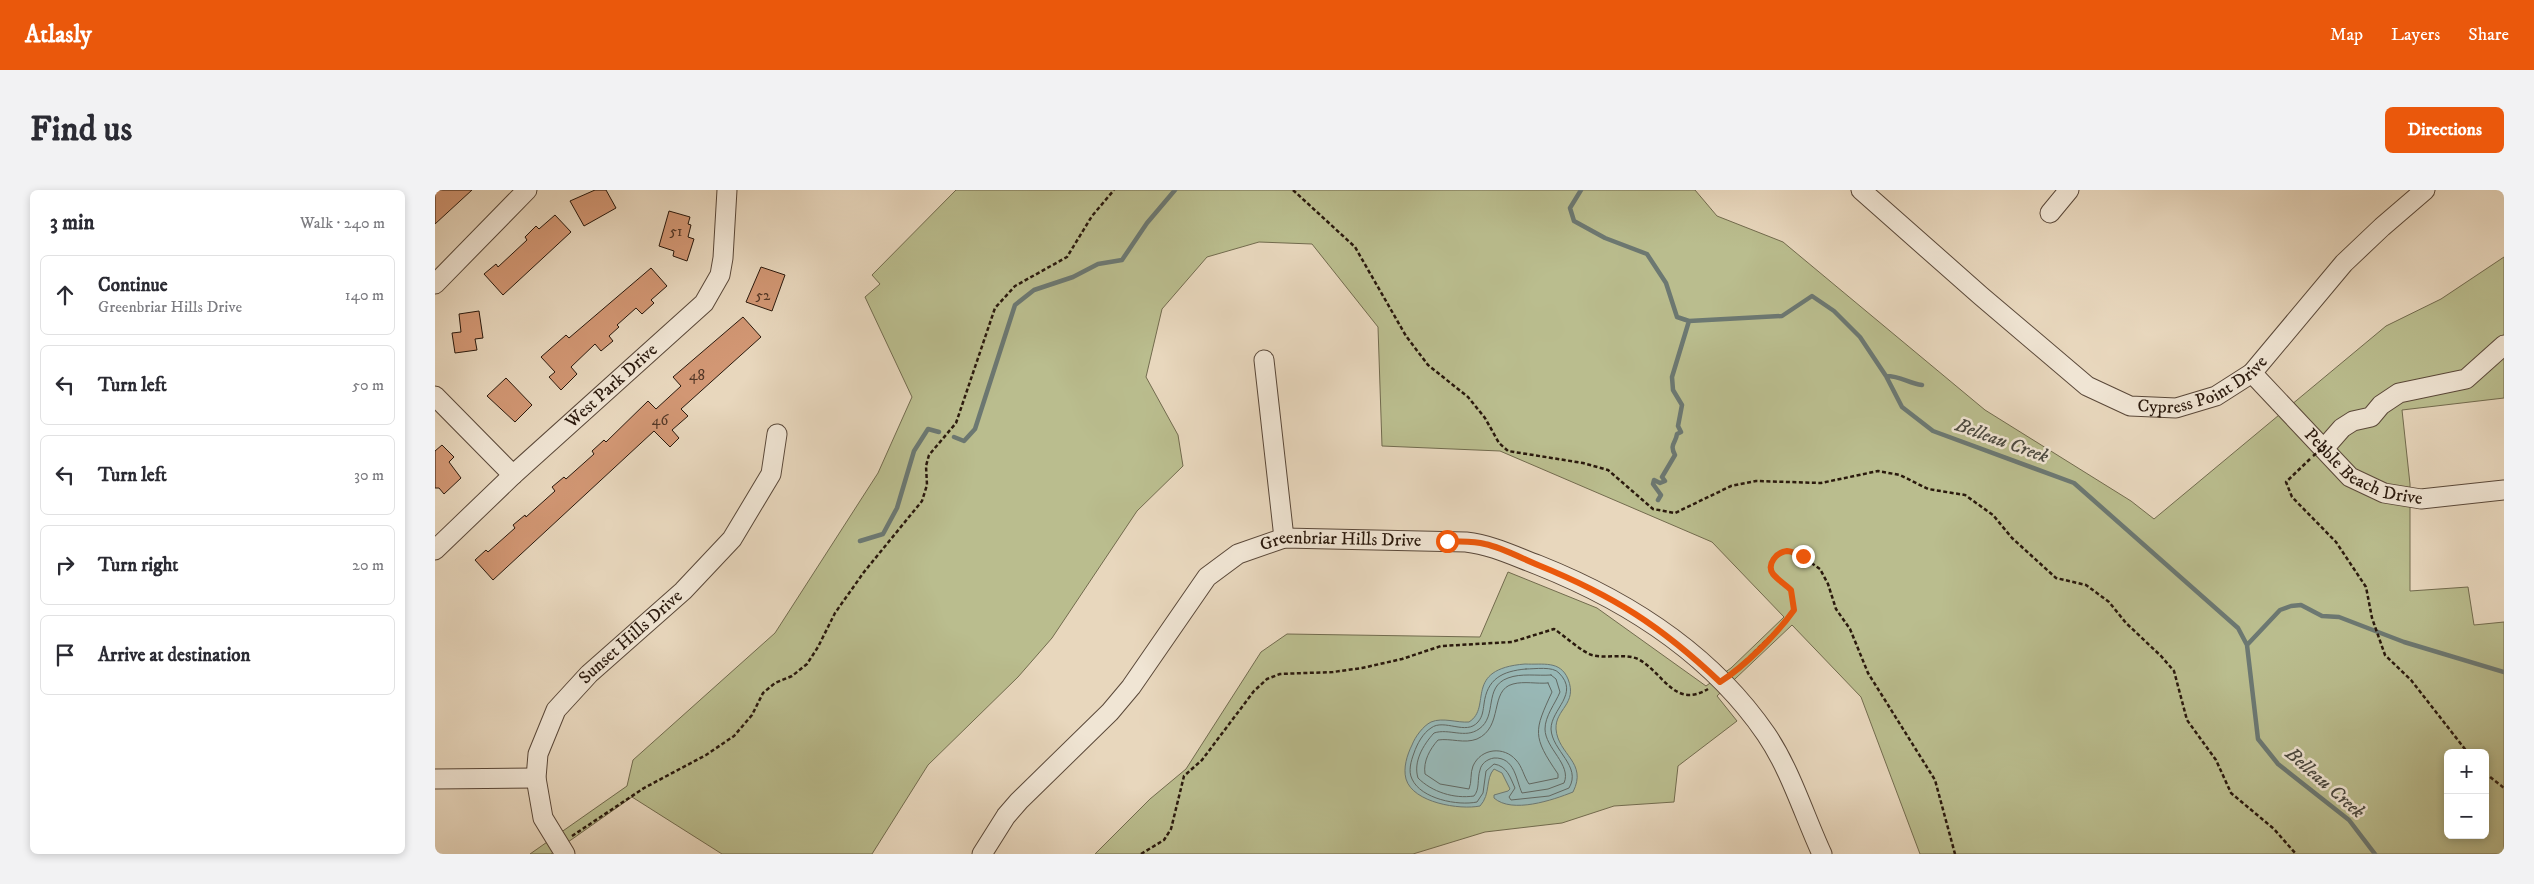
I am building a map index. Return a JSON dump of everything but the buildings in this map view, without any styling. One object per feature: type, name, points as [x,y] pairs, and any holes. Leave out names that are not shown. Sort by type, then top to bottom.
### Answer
[{"type":"street","points":[[435,284],[527,190]]},
{"type":"street","name":"Cypress Point Drive","points":[[1861,190],[2087,386],[2130,406],[2176,408],[2216,396],[2251,373],[2344,263],[2425,190]]},
{"type":"street","points":[[2050,213],[2069,190]]},
{"type":"street","name":"West Park Drive","points":[[435,550],[513,474],[704,303],[720,275],[723,258],[725,243],[721,192]]},
{"type":"street","points":[[2328,444],[2342,428],[2353,421],[2371,416],[2381,405],[2399,393],[2466,380],[2504,345]]},
{"type":"street","points":[[1265,360],[1285,538]]},
{"type":"street","name":"Pebble Beach Drive","points":[[2251,373],[2350,477],[2384,493],[2421,499],[2504,490]]},
{"type":"street","points":[[435,396],[513,474]]},
{"type":"street","name":"Sunset Hills Drive","points":[[562,849],[543,818],[536,778],[538,754],[556,710],[589,674],[683,591],[732,539],[771,474],[777,434]]},
{"type":"street","name":"Greenbriar Hills Drive","points":[[982,854],[1001,824],[1019,801],[1121,699],[1207,577],[1238,554],[1285,538],[1457,541],[1485,544],[1565,576],[1637,613],[1682,646],[1754,717],[1779,755],[1822,854]]},
{"type":"street","points":[[435,779],[536,778]]},
{"type":"path","points":[[562,849],[644,788],[706,755],[734,736],[752,714],[763,694],[775,683],[792,676],[807,664],[835,613],[859,578],[922,501],[927,485],[926,466],[929,455],[956,424],[995,308],[1015,286],[1067,257],[1092,216],[1114,190]]},
{"type":"path","points":[[1293,190],[1355,247],[1405,336],[1428,365],[1468,397],[1485,418],[1499,443],[1508,452],[1583,463],[1608,470],[1653,509],[1675,513],[1731,486],[1756,481],[1821,483],[1878,471],[1899,475],[1928,489],[1965,495],[1993,515],[2012,538],[2056,578],[2085,585],[2109,602],[2126,623],[2161,656],[2174,671],[2187,720],[2216,760],[2231,793],[2274,829],[2297,854]]},
{"type":"path","points":[[2328,444],[2286,482],[2292,497],[2336,542],[2366,587],[2373,621],[2385,655],[2411,680],[2464,749]]},
{"type":"path","points":[[1141,854],[1164,840],[1171,828],[1184,776],[1215,744],[1254,691],[1267,679],[1280,674],[1333,672],[1362,668],[1402,659],[1441,646],[1512,642],[1555,629],[1591,654],[1637,658],[1652,669],[1676,693],[1693,695],[1705,691],[1731,675],[1786,621],[1794,610],[1791,590],[1771,569],[1772,561],[1780,553],[1789,551],[1803,556],[1819,569],[1828,584],[1836,609],[1850,629],[1868,673],[1935,780],[1955,854]]},
{"type":"path","points":[[2489,776],[2504,788]]},
{"type":"green space","points":[[956,190],[1695,190],[1717,216],[1783,242],[1985,410],[2131,501],[2154,519],[2386,326],[2441,299],[2504,257],[2504,398],[2402,410],[2410,484],[2410,591],[2468,587],[2474,625],[2504,622],[2504,854],[1920,854],[1861,697],[1792,625],[1717,696],[1737,721],[1678,766],[1674,802],[1614,806],[1562,823],[1485,832],[1413,854],[1095,854],[1150,799],[1186,769],[1261,652],[1287,634],[1480,637],[1508,572],[1597,608],[1706,686],[1731,668],[1784,617],[1712,542],[1500,451],[1382,446],[1378,327],[1312,244],[1259,242],[1207,257],[1162,309],[1146,377],[1178,435],[1183,466],[1137,511],[1052,638],[1018,677],[928,765],[872,854],[722,854],[632,797],[551,854],[530,854],[627,786],[633,760],[775,633],[878,473],[912,397],[865,297],[880,284],[872,275]]},
{"type":"water","points":[[1525,664],[1556,666],[1565,673],[1568,679],[1570,695],[1559,716],[1556,729],[1558,738],[1575,766],[1577,773],[1577,782],[1573,792],[1555,799],[1533,804],[1511,805],[1502,803],[1494,798],[1494,795],[1510,789],[1502,773],[1494,769],[1491,773],[1486,797],[1480,806],[1461,807],[1438,803],[1418,794],[1410,787],[1406,779],[1406,762],[1413,742],[1420,732],[1431,722],[1445,720],[1469,722],[1476,715],[1482,689],[1493,673],[1505,667]]},
{"type":"waterway","points":[[954,437],[964,441],[975,429],[1015,305],[1034,290],[1073,277],[1098,264],[1122,260],[1147,223],[1175,190]]},
{"type":"waterway","name":"Belleau Creek","points":[[1581,190],[1570,208],[1574,221],[1605,238],[1647,254],[1666,283],[1677,317],[1689,321],[1782,316],[1812,296],[1834,311],[1860,337],[1886,376],[1902,407],[1933,431],[2074,483],[2238,628],[2247,645],[2258,739],[2278,764],[2349,820],[2375,854]]},
{"type":"waterway","points":[[1658,500],[1661,495],[1653,484],[1654,480],[1660,483],[1665,481],[1662,477],[1675,455],[1673,446],[1677,434],[1681,432],[1678,426],[1682,405],[1673,390],[1672,377],[1689,321]]},
{"type":"waterway","points":[[1886,376],[1922,385]]},
{"type":"waterway","points":[[860,541],[883,534],[897,508],[914,451],[928,429],[939,432]]},
{"type":"waterway","points":[[2247,645],[2280,610],[2301,605],[2322,616],[2339,617],[2404,642],[2504,672]]},
{"type":"route","points":[[1447,541],[1485,544],[1565,576],[1611,598],[1637,613],[1682,646],[1720,682],[1731,675],[1786,621],[1794,610],[1791,590],[1774,574],[1771,569],[1772,561],[1780,553],[1789,551],[1803,556]]}]
